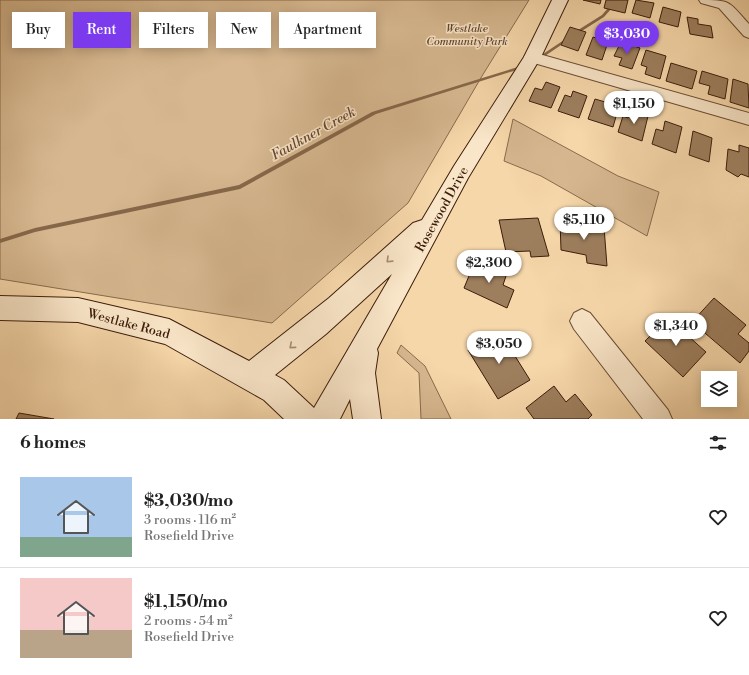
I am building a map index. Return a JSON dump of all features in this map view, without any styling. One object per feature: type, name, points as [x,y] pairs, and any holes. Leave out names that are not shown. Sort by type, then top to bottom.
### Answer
[{"type":"street","name":"Rosewood Drive","points":[[324,419],[461,172],[532,57],[560,0]]},
{"type":"street","points":[[706,0],[724,5],[749,33]]},
{"type":"street","points":[[532,57],[749,119]]},
{"type":"street","points":[[250,377],[282,354],[353,295],[438,214]]},
{"type":"street","name":"Westlake Road","points":[[0,308],[11,306],[78,310],[170,332],[274,390],[305,419]]},
{"type":"street","points":[[582,321],[659,419]]},
{"type":"street","points":[[367,419],[361,373],[369,338]]},
{"type":"green space","name":"Westlake Community Park","points":[[0,0],[529,0],[482,76],[408,203],[272,323],[0,279]]},
{"type":"green space","points":[[513,119],[618,176],[659,192],[647,236],[541,176],[504,161]]},
{"type":"green space","points":[[401,345],[425,366],[451,419],[421,419],[419,373],[397,353]]},
{"type":"building","points":[[583,0],[601,0],[600,4]]},
{"type":"building","points":[[606,0],[628,0],[625,13],[604,8]]},
{"type":"building","points":[[636,0],[654,3],[650,18],[632,13]]},
{"type":"building","points":[[663,7],[681,12],[678,27],[659,22]]},
{"type":"building","points":[[687,17],[698,19],[698,24],[711,26],[713,38],[690,34]]},
{"type":"building","points":[[570,27],[586,32],[578,51],[561,45]]},
{"type":"building","points":[[593,37],[608,42],[602,60],[586,55]]},
{"type":"building","points":[[621,42],[640,48],[632,69],[619,65],[622,58],[614,56]]},
{"type":"building","points":[[646,50],[666,56],[660,79],[645,74],[647,67],[641,65]]},
{"type":"building","points":[[671,63],[697,71],[692,89],[666,81]]},
{"type":"building","points":[[702,71],[728,79],[725,99],[708,94],[710,86],[699,83]]},
{"type":"building","points":[[733,79],[748,84],[749,108],[730,102]]},
{"type":"building","points":[[546,82],[560,87],[551,108],[529,101],[535,88],[542,90]]},
{"type":"building","points":[[573,91],[587,96],[579,118],[558,111],[565,95],[571,97]]},
{"type":"building","points":[[595,99],[619,106],[613,127],[588,119]]},
{"type":"building","points":[[631,110],[648,116],[642,141],[618,132],[623,116],[628,118]]},
{"type":"building","points":[[665,121],[682,127],[676,153],[652,144],[656,129],[663,131]]},
{"type":"building","points":[[693,131],[712,138],[709,162],[689,155]]},
{"type":"building","points":[[739,145],[749,148],[749,177],[741,174],[738,177],[726,170],[728,149],[739,152]]},
{"type":"building","points":[[538,218],[549,256],[531,257],[530,251],[506,252],[499,220]]},
{"type":"building","points":[[560,220],[604,227],[607,266],[587,263],[586,255],[561,250]]},
{"type":"building","points":[[476,259],[507,273],[503,285],[514,290],[507,308],[464,288]]},
{"type":"building","points":[[714,298],[746,325],[738,334],[749,343],[749,351],[740,363],[692,322]]},
{"type":"building","points":[[668,318],[706,352],[683,377],[645,341]]},
{"type":"building","points":[[500,332],[530,380],[498,399],[468,350]]},
{"type":"building","points":[[554,386],[566,402],[575,394],[592,415],[588,419],[534,419],[526,408]]},
{"type":"building","points":[[19,413],[54,419],[16,419]]},
{"type":"waterway","name":"Faulkner Creek","points":[[576,33],[603,16],[617,0]]},
{"type":"waterway","name":"Faulkner Creek","points":[[538,59],[568,39]]},
{"type":"waterway","name":"Faulkner Creek","points":[[0,241],[35,230],[240,187],[374,113],[522,67]]}]
